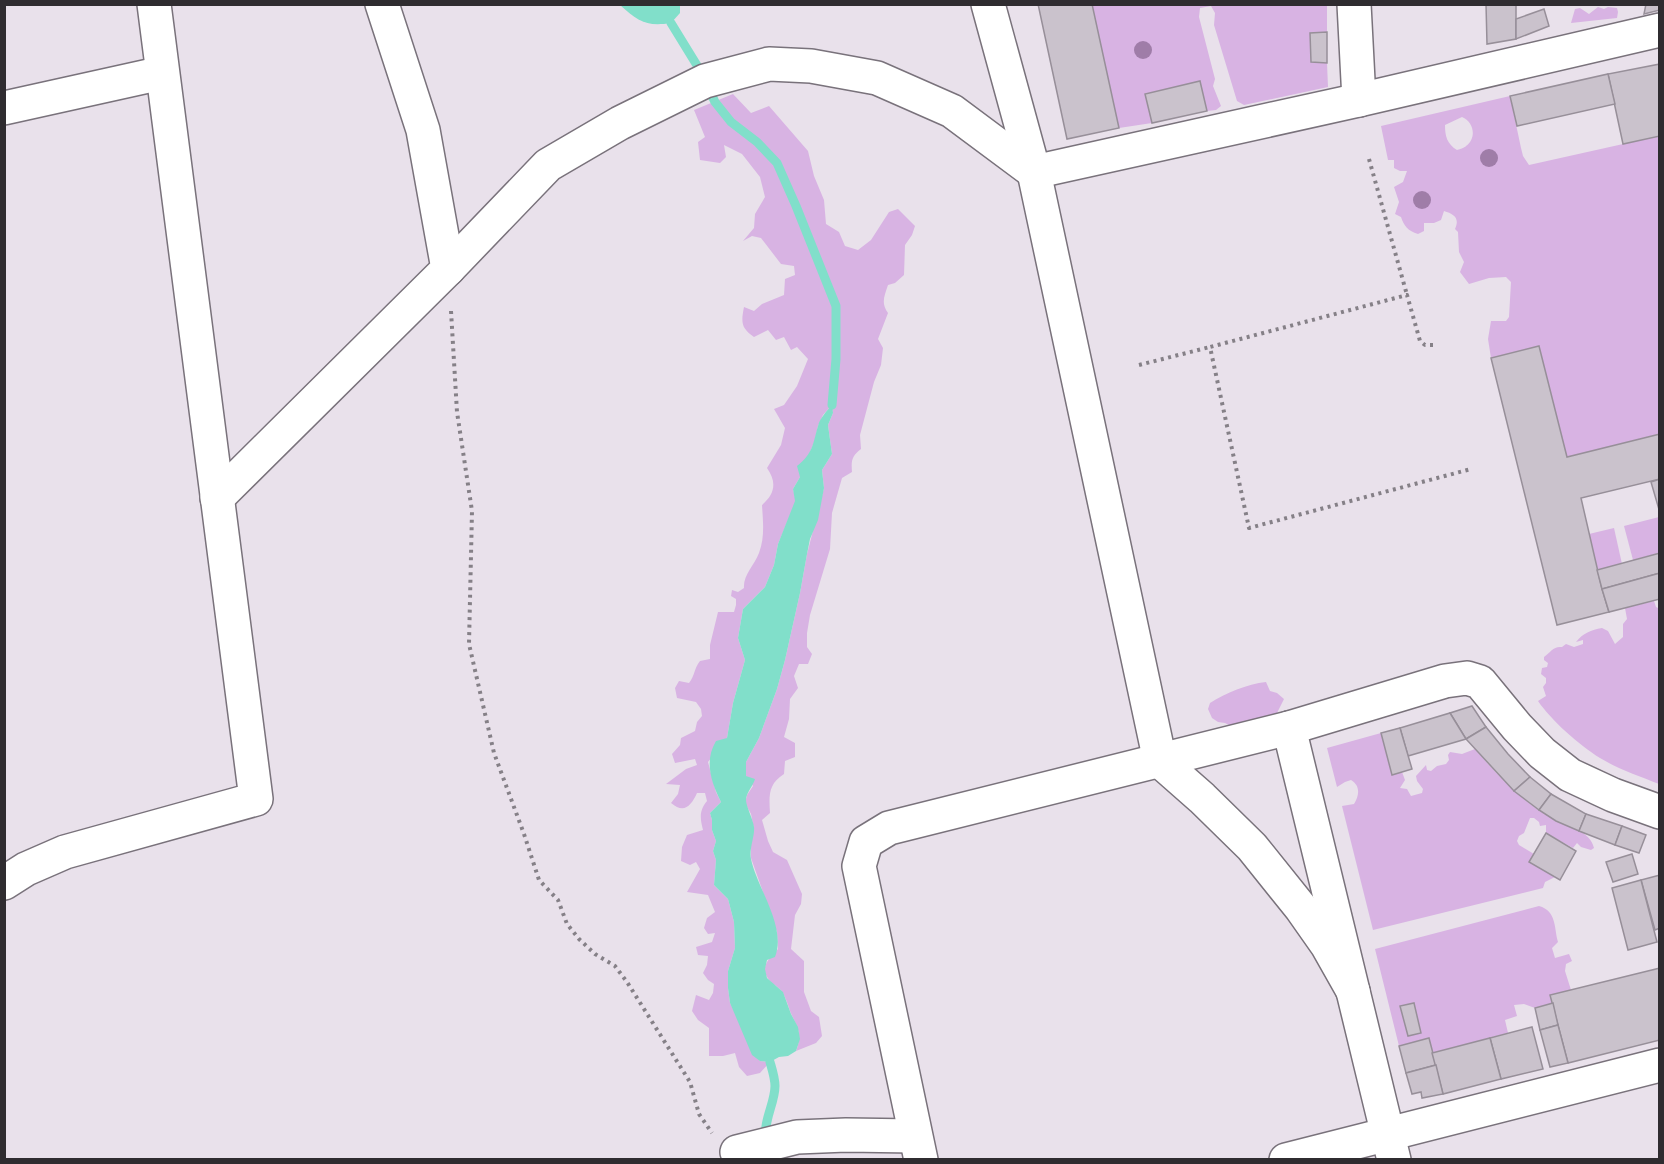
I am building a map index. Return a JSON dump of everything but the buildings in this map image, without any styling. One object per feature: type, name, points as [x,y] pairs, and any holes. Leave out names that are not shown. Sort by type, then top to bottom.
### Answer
[{"type":"street","points":[[4,883],[26,869],[65,852],[256,799],[154,4]]},
{"type":"street","points":[[382,4],[423,130],[448,269]]},
{"type":"street","points":[[988,4],[1034,172],[1160,761],[1252,847],[1301,908],[1327,945],[1353,991]]},
{"type":"street","points":[[1354,4],[1359,100]]},
{"type":"street","points":[[217,498],[448,269],[548,165],[620,123],[705,81],[769,64],[811,66],[877,78],[952,111],[1034,172],[1659,30]]},
{"type":"street","points":[[4,108],[162,73]]},
{"type":"street","points":[[737,1152],[797,1137],[846,1135],[918,1148],[859,866],[866,842],[889,828],[1289,728],[1445,681],[1467,678],[1480,682],[1542,753],[1570,775],[1613,795],[1659,812]]},
{"type":"street","points":[[1289,728],[1391,1147]]},
{"type":"street","points":[[1286,1160],[1391,1147],[1659,1065]]},
{"type":"path","points":[[1369,159],[1420,340],[1425,345],[1433,345]]},
{"type":"path","points":[[448,269],[457,412],[472,511],[469,644],[494,753],[539,880],[558,900],[567,924],[579,939],[595,954],[615,966],[690,1082],[699,1114],[711,1132],[737,1152]]},
{"type":"path","points":[[1139,365],[1407,295]]},
{"type":"path","points":[[1210,347],[1249,528],[1471,469]]},
{"type":"shaded area","points":[[620,5],[680,5],[680,13],[671,23],[655,24],[637,19]]},
{"type":"shaded area","points":[[1092,5],[1327,5],[1327,32],[1310,33],[1311,62],[1327,63],[1328,87],[1244,105],[1237,101],[1214,25],[1215,13],[1211,6],[1200,8],[1199,17],[1215,79],[1213,86],[1221,106],[1216,110],[1207,111],[1200,82],[1146,94],[1152,123],[1119,128]]},
{"type":"shaded area","points":[[1598,7],[1617,8],[1617,18],[1571,23],[1575,9],[1580,8],[1589,14]]},
{"type":"shaded area","points":[[733,94],[751,113],[769,106],[808,151],[814,176],[824,200],[826,224],[839,232],[845,246],[858,250],[871,240],[889,212],[898,209],[915,226],[905,245],[904,275],[895,283],[888,285],[884,296],[884,306],[888,313],[878,339],[883,348],[881,365],[874,382],[860,435],[861,449],[853,459],[852,472],[842,478],[832,513],[830,549],[810,615],[807,633],[807,647],[812,654],[808,664],[799,664],[794,676],[798,688],[790,699],[789,719],[784,737],[795,743],[795,757],[785,761],[784,774],[772,786],[770,813],[762,820],[773,852],[787,860],[802,894],[801,904],[795,915],[791,949],[804,961],[804,992],[811,1011],[819,1017],[822,1036],[816,1043],[796,1051],[799,1039],[797,1026],[783,993],[768,979],[765,970],[767,962],[778,949],[777,932],[751,858],[751,839],[754,830],[751,814],[745,803],[753,786],[746,776],[746,762],[759,738],[785,660],[807,554],[824,488],[822,470],[832,454],[828,425],[833,413],[831,406],[823,415],[800,477],[793,489],[796,501],[778,544],[774,565],[765,587],[743,609],[738,638],[745,660],[733,703],[727,738],[708,762],[721,802],[710,813],[716,841],[713,851],[716,860],[714,885],[728,899],[734,922],[735,948],[728,971],[730,1003],[760,1061],[770,1062],[760,1073],[747,1076],[739,1067],[735,1053],[709,1056],[709,1028],[698,1020],[692,1011],[696,995],[709,1000],[713,993],[714,984],[703,973],[708,956],[698,955],[696,947],[712,942],[715,933],[708,934],[704,928],[707,918],[715,912],[708,895],[687,892],[700,869],[696,862],[690,865],[681,861],[682,847],[687,835],[703,830],[701,815],[707,801],[705,793],[697,793],[687,807],[680,808],[671,803],[678,794],[680,785],[666,784],[686,769],[697,765],[695,759],[675,763],[672,754],[680,745],[681,738],[695,731],[697,722],[702,716],[701,709],[696,702],[677,698],[675,688],[679,681],[689,683],[700,661],[710,659],[710,645],[718,612],[734,612],[736,599],[731,596],[732,590],[738,592],[744,588],[747,575],[759,553],[763,535],[762,505],[770,497],[773,488],[772,478],[767,468],[781,445],[785,428],[774,409],[784,405],[797,386],[808,359],[797,347],[791,350],[784,337],[776,340],[768,330],[754,337],[743,324],[744,307],[754,311],[762,304],[784,295],[785,279],[795,275],[794,266],[781,264],[761,238],[752,236],[743,241],[754,228],[755,214],[765,197],[760,177],[742,154],[724,145],[726,157],[720,163],[700,160],[698,142],[705,137],[694,110]]},
{"type":"shaded area","points":[[1510,96],[1523,156],[1529,165],[1659,136],[1659,434],[1567,457],[1539,346],[1491,358],[1488,339],[1491,321],[1506,321],[1509,317],[1511,282],[1506,277],[1489,278],[1469,284],[1460,272],[1464,262],[1459,252],[1458,232],[1455,229],[1456,219],[1451,214],[1444,211],[1441,220],[1424,223],[1424,231],[1418,234],[1409,230],[1401,217],[1395,214],[1399,202],[1394,187],[1403,182],[1407,171],[1394,168],[1394,160],[1388,160],[1381,126]],"holes":[[[1462,117],[1473,130],[1472,139],[1466,146],[1457,150],[1447,139],[1445,125]]]},
{"type":"shaded area","points":[[832,405],[833,413],[828,425],[832,454],[822,470],[824,488],[818,520],[810,539],[785,660],[759,738],[746,762],[746,776],[755,779],[746,800],[754,827],[751,859],[777,933],[778,945],[775,957],[767,960],[765,969],[767,978],[783,992],[798,1027],[800,1039],[796,1051],[788,1056],[779,1057],[770,1062],[760,1061],[752,1055],[730,1003],[728,971],[735,948],[734,922],[728,899],[714,885],[716,860],[713,851],[716,841],[710,813],[721,802],[710,771],[710,756],[716,741],[727,738],[733,703],[745,660],[738,638],[743,609],[765,587],[774,565],[778,544],[795,501],[793,489],[800,477],[797,466],[809,453],[820,420]]},
{"type":"shaded area","points":[[1659,517],[1659,553],[1633,560],[1624,526]]},
{"type":"shaded area","points":[[1614,528],[1622,564],[1597,570],[1589,534]]},
{"type":"shaded area","points":[[1654,601],[1656,607],[1660,609],[1659,784],[1614,766],[1592,753],[1558,724],[1538,701],[1546,696],[1543,687],[1546,678],[1541,674],[1542,668],[1547,667],[1548,663],[1544,657],[1552,650],[1566,644],[1574,647],[1583,644],[1583,640],[1576,642],[1581,636],[1602,628],[1608,631],[1615,644],[1623,637],[1623,624],[1627,619],[1625,608]]},
{"type":"shaded area","points":[[1266,682],[1270,691],[1284,699],[1275,717],[1235,728],[1212,718],[1208,709],[1210,703],[1237,690]]},
{"type":"shaded area","points":[[1381,733],[1392,774],[1402,772],[1405,780],[1400,788],[1407,789],[1411,796],[1422,793],[1423,789],[1416,776],[1426,765],[1427,770],[1431,771],[1437,766],[1446,764],[1450,752],[1462,754],[1475,749],[1521,797],[1554,820],[1584,833],[1594,848],[1591,850],[1577,843],[1573,848],[1546,833],[1546,825],[1540,826],[1534,818],[1530,818],[1524,833],[1517,841],[1519,845],[1534,854],[1529,862],[1555,877],[1545,882],[1543,888],[1373,930],[1342,806],[1354,804],[1358,788],[1351,780],[1337,787],[1327,748]]},
{"type":"shaded area","points":[[1539,906],[1549,912],[1554,921],[1558,942],[1552,948],[1555,958],[1569,954],[1572,961],[1566,964],[1565,971],[1571,990],[1553,1003],[1535,1008],[1524,1004],[1514,1005],[1517,1016],[1505,1020],[1508,1033],[1432,1053],[1428,1038],[1399,1046],[1375,949]]},
{"type":"waterway","points":[[671,23],[698,67],[715,102],[731,122],[757,142],[777,163],[796,206],[836,306],[836,359],[832,405]]},
{"type":"waterway","points":[[766,1138],[766,1125],[775,1086],[770,1062]]}]
